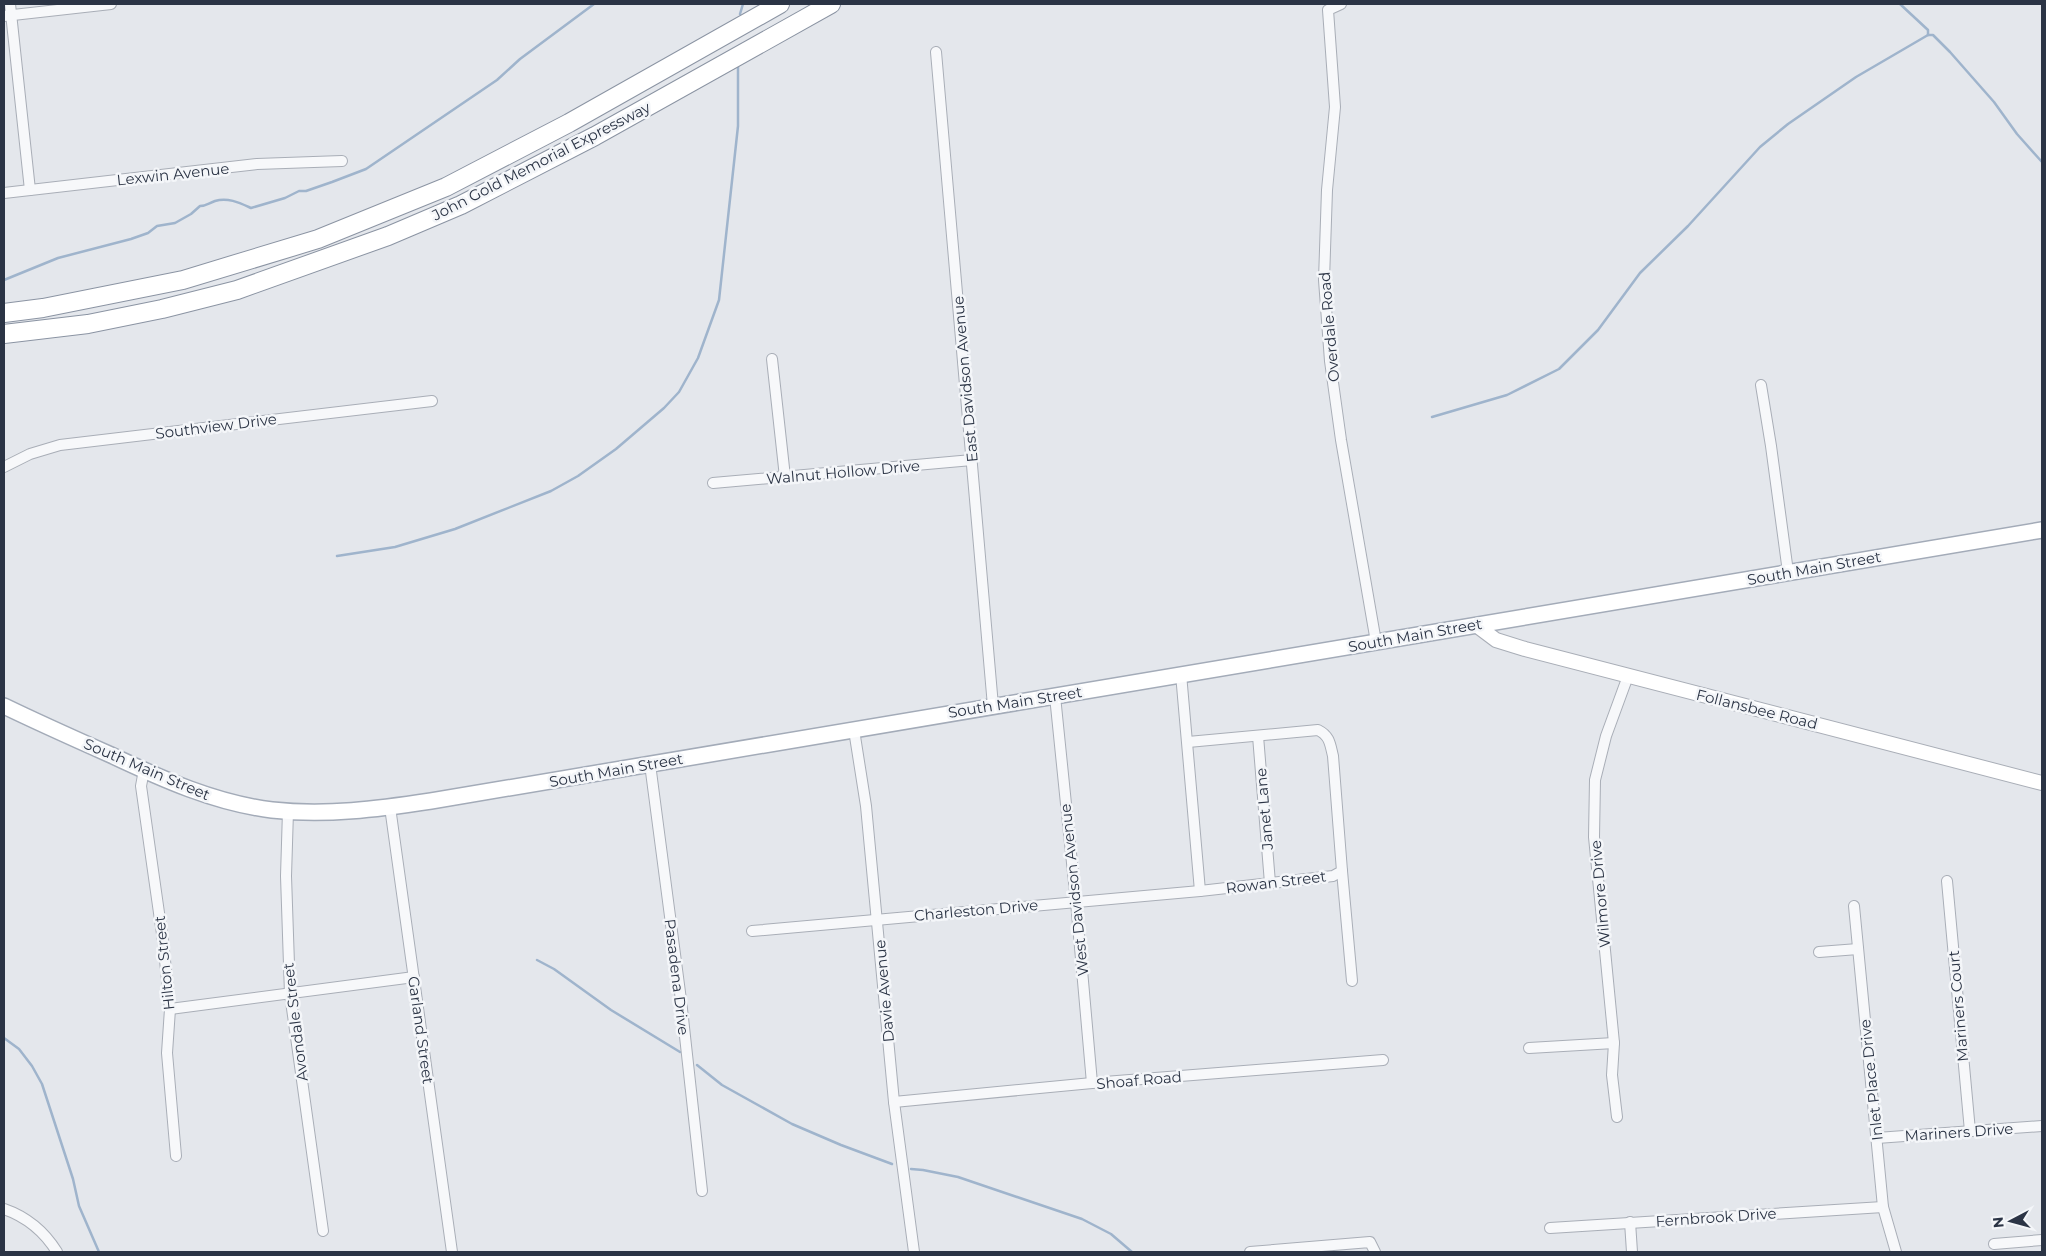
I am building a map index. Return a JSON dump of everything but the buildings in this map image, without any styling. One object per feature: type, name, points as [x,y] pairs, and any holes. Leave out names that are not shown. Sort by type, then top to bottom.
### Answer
[{"type":"highway","name":"John Gold Memorial Expressway","points":[[4,313],[43,308],[183,280],[318,239],[446,187],[569,123],[780,4]]},
{"type":"highway","name":"John Gold Memorial Expressway","points":[[4,334],[88,324],[162,309],[237,290],[388,236],[461,205],[595,136],[830,4]]},
{"type":"main road","name":"South Main Street","points":[[4,706],[144,770],[230,802],[288,811],[344,812],[390,807],[650,764],[2042,530]]},
{"type":"street","points":[[10,4],[8,16],[30,190]]},
{"type":"street","points":[[8,16],[111,4]]},
{"type":"street","name":"Overdale Road","points":[[1341,4],[1328,10],[1335,107],[1327,190],[1324,280],[1330,360],[1341,440],[1376,642]]},
{"type":"street","name":"East Davidson Avenue","points":[[936,52],[993,706]]},
{"type":"street","name":"Lexwin Avenue","points":[[4,193],[257,164],[342,161]]},
{"type":"street","points":[[772,359],[784,477]]},
{"type":"street","points":[[1761,384],[1772,446],[1788,572]]},
{"type":"street","name":"Southview Drive","points":[[4,467],[30,454],[60,444],[432,401]]},
{"type":"street","name":"Walnut Hollow Drive","points":[[713,483],[972,460]]},
{"type":"street","name":"Follansbee Road","points":[[1476,625],[1488,635],[1507,644],[2042,783]]},
{"type":"street","points":[[1181,674],[1200,891]]},
{"type":"street","name":"Wilmore Drive","points":[[1617,1116],[1612,1074],[1614,1043],[1594,837],[1595,780],[1606,736],[1628,676]]},
{"type":"street","name":"West Davidson Avenue","points":[[1055,696],[1092,1083]]},
{"type":"street","name":"Davie Avenue","points":[[854,730],[866,806],[894,1102],[914,1252]]},
{"type":"street","name":"Rowan Street","points":[[1188,742],[1318,730],[1326,734],[1330,739],[1333,756],[1342,870],[1333,876],[1200,891]]},
{"type":"street","name":"Janet Lane","points":[[1258,736],[1270,883]]},
{"type":"street","name":"Pasadena Drive","points":[[650,764],[681,1000],[702,1191]]},
{"type":"street","name":"Hilton Street","points":[[144,770],[141,786],[163,941],[170,1009],[167,1053],[176,1156]]},
{"type":"street","name":"Garland Street","points":[[390,807],[452,1252]]},
{"type":"street","name":"Avondale Street","points":[[288,811],[286,896],[290,994],[323,1231]]},
{"type":"street","points":[[1342,870],[1352,981]]},
{"type":"street","name":"Mariners Court","points":[[1946,881],[1970,1131]]},
{"type":"street","name":"Charleston Drive","points":[[752,931],[1200,891]]},
{"type":"street","name":"Inlet Place Drive","points":[[1854,906],[1883,1207],[1896,1252]]},
{"type":"street","points":[[1819,952],[1858,949]]},
{"type":"street","points":[[170,1009],[414,977]]},
{"type":"street","points":[[1529,1048],[1614,1043]]},
{"type":"street","name":"Shoaf Road","points":[[894,1102],[1092,1083],[1383,1060]]},
{"type":"street","name":"Mariners Drive","points":[[1877,1138],[2042,1126]]},
{"type":"street","name":"Fernbrook Drive","points":[[1550,1228],[1883,1207]]},
{"type":"street","points":[[4,1209],[35,1225],[56,1252]]},
{"type":"street","points":[[1630,1222],[1632,1252]]},
{"type":"street","points":[[1994,1244],[2042,1240]]},
{"type":"street","points":[[1250,1252],[1370,1242],[1375,1252]]},
{"type":"waterway","points":[[4,280],[58,258],[131,239],[148,233],[157,226],[175,223],[191,214],[200,206],[215,201],[229,200],[251,208],[285,198],[299,191],[306,191],[366,169],[497,80],[520,59],[594,4]]},
{"type":"waterway","points":[[740,14],[743,4]]},
{"type":"waterway","points":[[1900,4],[1928,30],[1928,35]]},
{"type":"waterway","points":[[1928,35],[1933,35],[1950,52],[1994,102],[2017,134],[2042,162]]},
{"type":"waterway","points":[[1432,417],[1507,395],[1559,369],[1598,330],[1640,273],[1688,226],[1760,147],[1788,124],[1856,77],[1928,35]]},
{"type":"waterway","points":[[337,556],[395,547],[455,529],[551,491],[578,476],[616,449],[664,408],[679,392],[698,358],[719,300],[738,126],[738,65]]},
{"type":"waterway","points":[[537,960],[554,969],[611,1010],[680,1052]]},
{"type":"waterway","points":[[4,1038],[19,1049],[32,1066],[42,1084],[73,1179],[79,1206],[99,1252]]},
{"type":"waterway","points":[[697,1065],[722,1085],[792,1124],[892,1164]]},
{"type":"waterway","points":[[911,1169],[958,1177],[1082,1219],[1111,1234],[1132,1252]]}]
